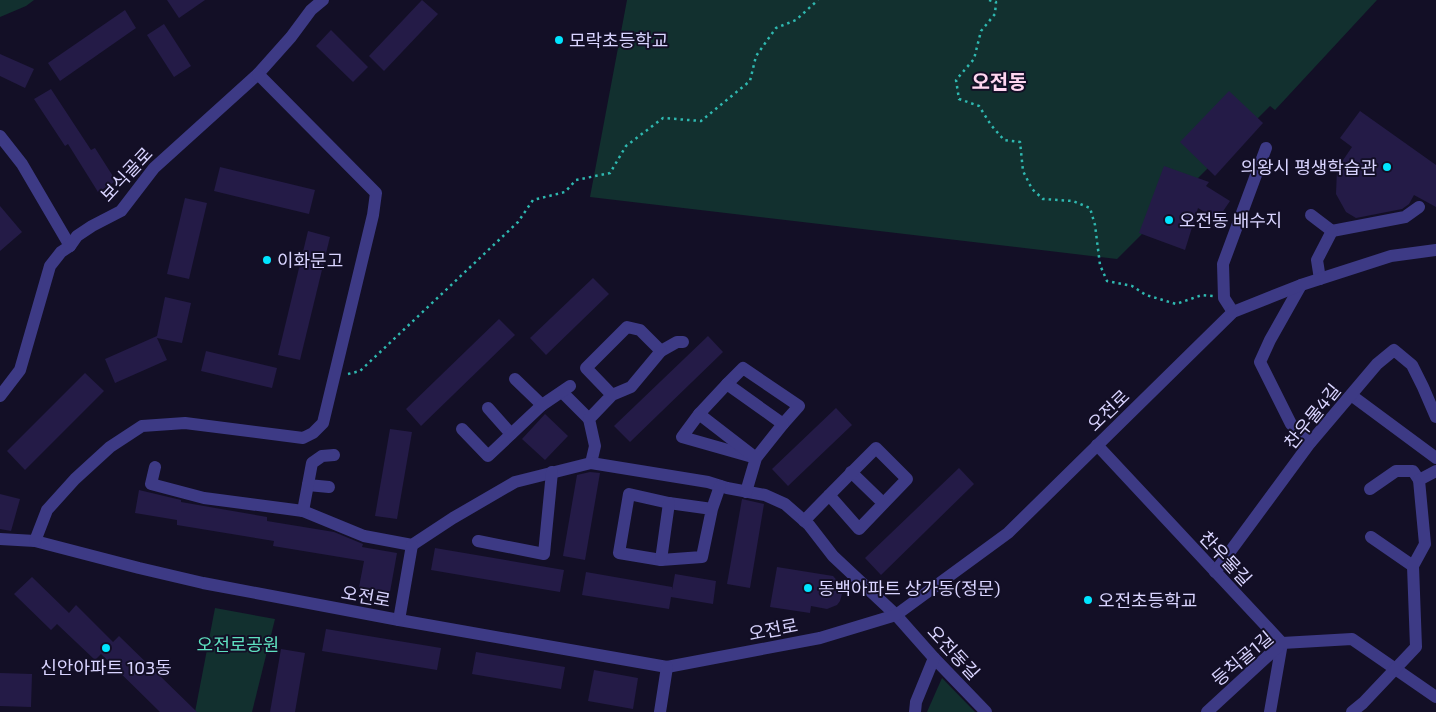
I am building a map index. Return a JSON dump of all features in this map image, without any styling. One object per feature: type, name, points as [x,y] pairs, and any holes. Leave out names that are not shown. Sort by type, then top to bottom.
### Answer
[{"type":"street","name":"보식골로","points":[[0,396],[20,370],[50,266],[61,252],[70,246],[77,236],[121,211],[154,168],[258,74],[291,37],[311,10],[323,0]]},
{"type":"street","points":[[34,541],[47,510],[75,479],[110,447],[142,426],[185,423],[303,438],[313,433],[323,423],[374,215],[376,193],[258,74]]},
{"type":"street","points":[[0,136],[22,164],[70,246]]},
{"type":"street","points":[[1233,312],[1224,298],[1223,264],[1266,148]]},
{"type":"street","points":[[1311,215],[1332,231],[1405,217],[1419,207]]},
{"type":"street","points":[[1320,279],[1317,260],[1332,231]]},
{"type":"street","name":"오전로","points":[[0,539],[34,541],[204,583],[667,668],[820,638],[896,615],[1008,533],[1233,312],[1301,285],[1391,256],[1436,250]]},
{"type":"street","points":[[1301,285],[1270,340],[1260,362],[1291,424],[1310,444]]},
{"type":"street","points":[[612,395],[586,368],[627,327],[640,330],[661,351]]},
{"type":"street","points":[[589,419],[612,395],[630,387],[661,351],[677,342],[683,342]]},
{"type":"street","name":"찬우물4길","points":[[1215,572],[1310,444],[1377,364],[1394,350],[1412,365],[1436,416]]},
{"type":"street","points":[[746,492],[756,458],[800,406],[743,368],[698,414],[682,437],[756,458]]},
{"type":"street","points":[[515,379],[542,405]]},
{"type":"street","points":[[728,384],[783,424]]},
{"type":"street","points":[[155,467],[151,484],[204,498],[302,511],[364,536],[412,545],[453,518],[515,482],[591,463],[595,446],[589,419],[566,389],[542,405],[488,456],[462,429]]},
{"type":"street","points":[[1351,395],[1436,458]]},
{"type":"street","points":[[488,408],[511,434]]},
{"type":"street","points":[[698,414],[756,458]]},
{"type":"street","name":"찬우물길","points":[[1097,445],[1282,643]]},
{"type":"street","points":[[804,521],[851,472],[876,448],[907,479],[858,529],[829,495]]},
{"type":"street","points":[[302,511],[312,464],[322,456],[334,455]]},
{"type":"street","name":"오전동길","points":[[591,463],[708,482],[765,495],[785,504],[804,521],[833,556],[896,615],[986,712]]},
{"type":"street","points":[[1352,712],[1363,703],[1416,647],[1413,566],[1431,543],[1419,480],[1413,470],[1396,471],[1370,489]]},
{"type":"street","points":[[1419,480],[1436,471]]},
{"type":"street","points":[[478,541],[544,554],[552,472]]},
{"type":"street","points":[[851,472],[883,503]]},
{"type":"street","points":[[308,485],[329,487]]},
{"type":"street","points":[[712,509],[669,503],[629,494],[619,553],[661,560],[702,557],[712,509],[720,486]]},
{"type":"street","points":[[661,560],[669,503]]},
{"type":"street","points":[[1371,537],[1413,566]]},
{"type":"street","points":[[399,620],[412,545]]},
{"type":"street","name":"등칙골1길","points":[[1207,712],[1282,643],[1352,639],[1436,697]]},
{"type":"street","points":[[1270,712],[1282,643]]},
{"type":"street","points":[[915,712],[916,702],[934,658]]},
{"type":"street","points":[[660,712],[667,668]]},
{"type":"path","points":[[334,377],[360,371],[518,222],[533,200],[566,192],[576,180],[610,173],[626,146],[663,118],[701,121],[750,81],[756,56],[776,28],[796,20],[818,0]]},
{"type":"path","points":[[989,0],[996,2],[995,14],[981,31],[974,59],[956,80],[959,99],[979,106],[1004,140],[1020,142],[1023,170],[1032,189],[1043,200],[1073,201],[1090,208],[1095,225],[1100,265],[1107,281],[1132,286],[1146,295],[1176,304],[1202,294],[1224,298]]},
{"type":"green space","points":[[0,0],[34,0],[26,6],[0,17]]},
{"type":"green space","points":[[627,0],[1377,0],[1275,110],[1270,106],[1117,259],[590,197]]},
{"type":"green space","name":"오전로공원","points":[[215,608],[275,619],[252,712],[195,712]]},
{"type":"green space","points":[[942,678],[975,712],[927,712]]},
{"type":"building","points":[[167,0],[205,0],[179,18]]},
{"type":"building","points":[[422,0],[438,14],[384,71],[369,56]]},
{"type":"building","points":[[125,10],[136,28],[60,81],[48,63]]},
{"type":"building","points":[[164,24],[191,66],[174,77],[147,35]]},
{"type":"building","points":[[331,30],[368,67],[353,82],[316,46]]},
{"type":"building","points":[[0,54],[34,69],[25,88],[0,76]]},
{"type":"building","points":[[51,89],[91,150],[95,148],[116,181],[98,192],[68,144],[65,146],[34,99]]},
{"type":"building","name":"오전동 배수지","points":[[1229,91],[1263,123],[1215,176],[1180,142]]},
{"type":"building","name":"의왕시 평생학습관","points":[[1360,111],[1436,165],[1436,207],[1414,195],[1409,204],[1402,209],[1356,218],[1346,212],[1336,194],[1337,169],[1352,147],[1340,138]]},
{"type":"building","name":"오전동 배수지","points":[[1164,166],[1209,182],[1206,186],[1230,201],[1217,220],[1198,208],[1185,250],[1139,233]]},
{"type":"building","points":[[220,167],[315,190],[309,214],[214,191]]},
{"type":"building","points":[[185,198],[207,203],[189,279],[167,274]]},
{"type":"building","points":[[0,206],[22,232],[0,251]]},
{"type":"building","points":[[308,231],[330,237],[300,360],[278,355]]},
{"type":"building","points":[[593,278],[609,294],[546,355],[530,338]]},
{"type":"building","points":[[165,297],[191,303],[182,343],[157,338],[167,360],[115,383],[105,359],[157,336]]},
{"type":"building","points":[[499,319],[515,335],[421,426],[406,409]]},
{"type":"building","points":[[708,336],[723,352],[630,442],[614,426]]},
{"type":"building","points":[[206,351],[277,368],[272,388],[201,371]]},
{"type":"building","points":[[85,373],[104,391],[25,470],[7,451]]},
{"type":"building","points":[[836,408],[852,425],[788,486],[772,469]]},
{"type":"building","points":[[545,414],[568,436],[545,460],[522,439]]},
{"type":"building","points":[[390,429],[412,432],[397,519],[375,516]]},
{"type":"building","points":[[959,468],[974,484],[881,575],[865,558]]},
{"type":"building","points":[[590,472],[600,473],[585,560],[563,556],[577,475]]},
{"type":"building","points":[[139,490],[181,500],[181,502],[267,517],[267,521],[334,532],[363,544],[362,547],[397,553],[390,592],[359,587],[364,561],[273,546],[274,541],[177,525],[177,520],[135,513]]},
{"type":"building","points":[[0,494],[20,499],[11,531],[0,529]]},
{"type":"building","points":[[742,499],[764,504],[750,588],[727,584]]},
{"type":"building","points":[[435,548],[564,570],[560,592],[431,570]]},
{"type":"building","name":"동백아파트 상가동(정문)","points":[[777,567],[833,576],[843,590],[840,601],[837,605],[827,609],[811,606],[810,613],[770,607]]},
{"type":"building","points":[[586,572],[672,587],[672,590],[675,574],[716,581],[713,604],[671,597],[669,609],[582,595]]},
{"type":"building","name":"신안아파트 103동","points":[[32,577],[69,613],[76,605],[113,642],[119,636],[197,712],[160,712],[101,654],[95,660],[57,624],[51,630],[14,594]]},
{"type":"building","points":[[326,629],[441,648],[437,670],[322,651]]},
{"type":"building","points":[[281,649],[305,653],[295,712],[270,712]]},
{"type":"building","points":[[476,652],[565,667],[561,689],[472,674]]},
{"type":"building","points":[[594,670],[638,678],[633,709],[588,701]]},
{"type":"building","points":[[0,673],[32,674],[31,707],[0,706]]},
{"type":"place","name":"모락초등학교","points":[[559,40]]},
{"type":"place","name":"의왕시 평생학습관","points":[[1387,167]]},
{"type":"place","name":"오전동 배수지","points":[[1169,220]]},
{"type":"place","name":"이화문고","points":[[267,260]]},
{"type":"place","name":"동백아파트 상가동(정문)","points":[[808,588]]},
{"type":"place","name":"오전초등학교","points":[[1088,600]]},
{"type":"place","name":"신안아파트 103동","points":[[106,648]]},
{"type":"district","name":"오전동","points":[[999,81]]}]
